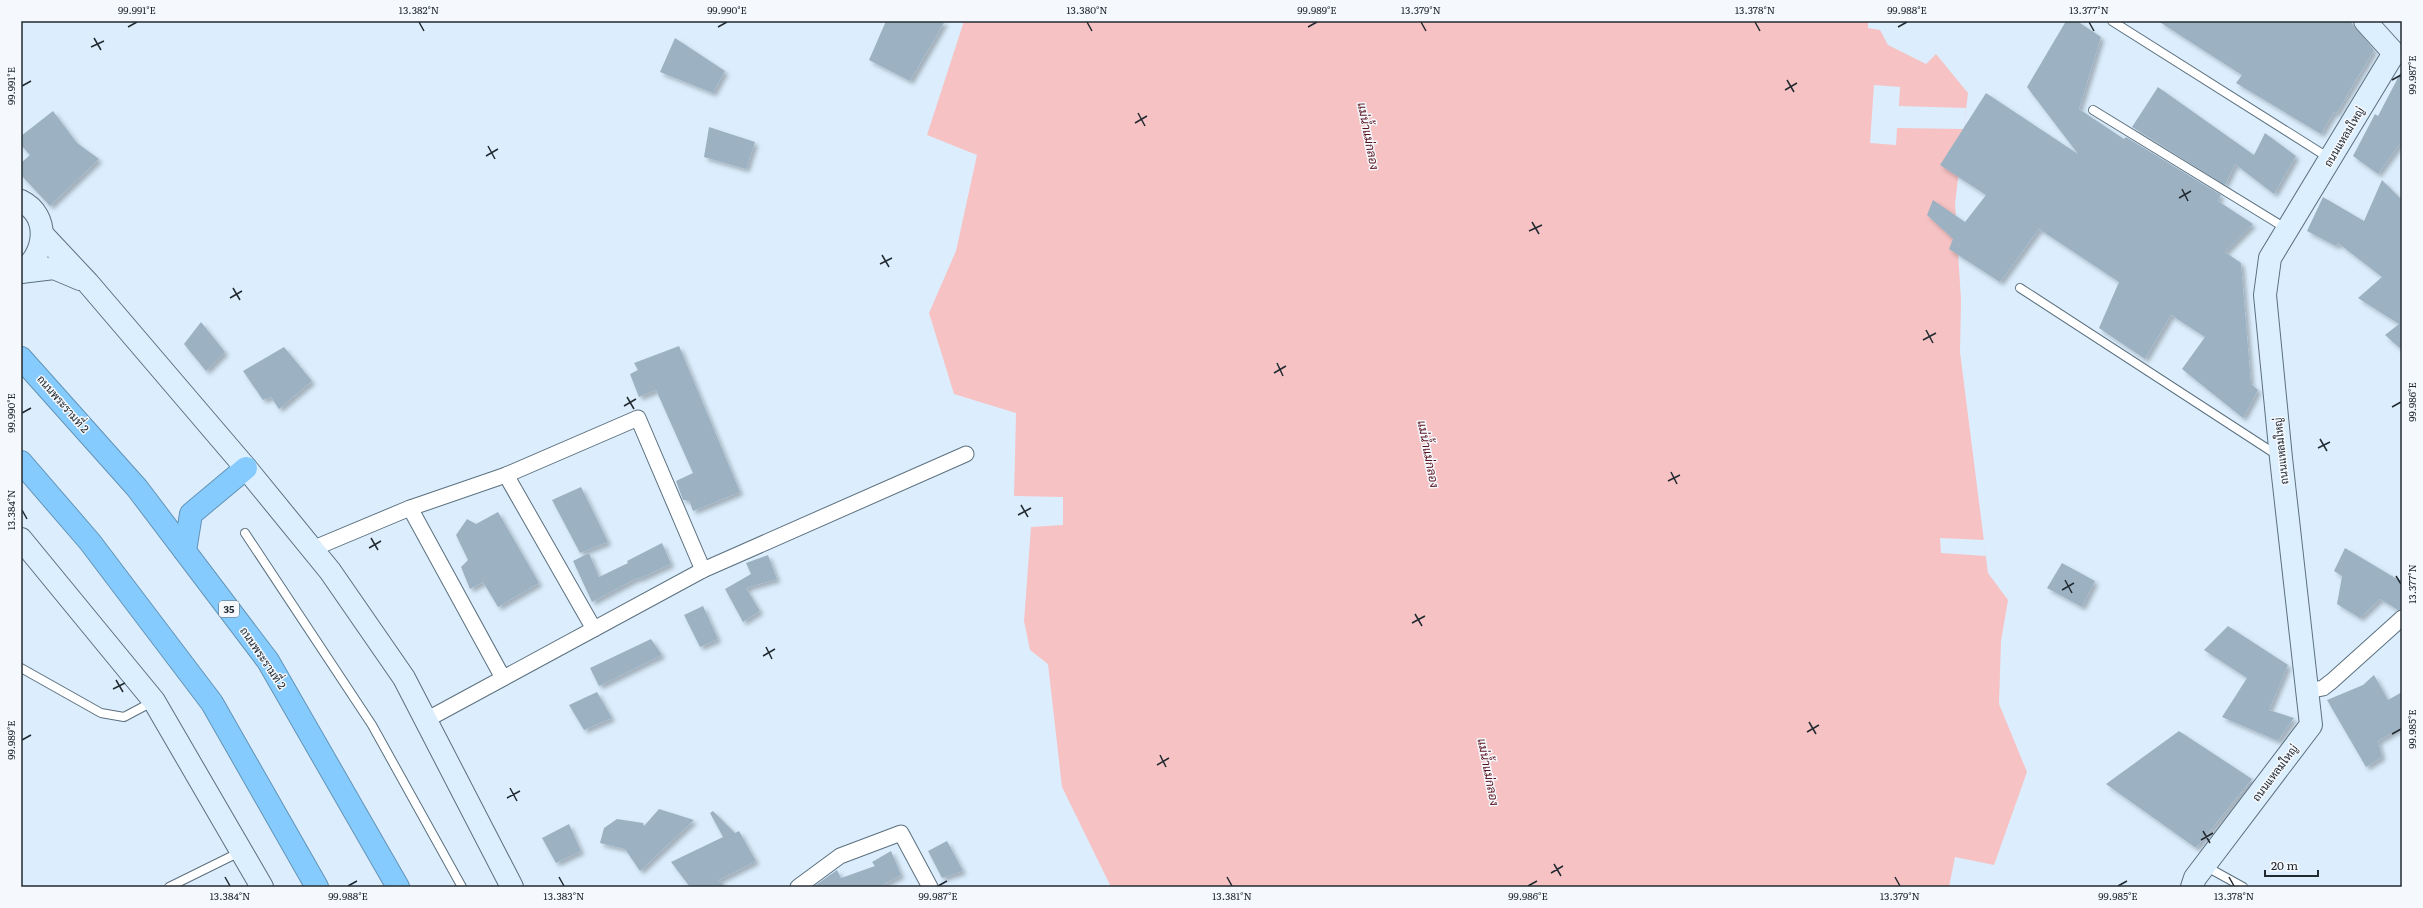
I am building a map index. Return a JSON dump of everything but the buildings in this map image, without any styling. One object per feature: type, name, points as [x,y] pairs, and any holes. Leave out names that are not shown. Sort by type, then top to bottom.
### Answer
[{"type":"highway","name":"ถนนพระรามที่ 2","points":[[21,358],[137,488],[268,661],[398,887]]},
{"type":"highway","points":[[21,462],[90,542],[212,703],[317,887]]},
{"type":"highway","points":[[185,551],[191,514],[246,468]]},
{"type":"street","name":"ถนนแหลมใหญ่","points":[[2192,887],[2205,866],[2311,725],[2281,458],[2266,295],[2270,258],[2394,53],[2365,21]]},
{"type":"street","points":[[21,201],[34,211],[40,222],[43,234],[88,283],[246,468],[312,549],[404,678],[512,887]]},
{"type":"street","points":[[21,272],[30,266],[37,257],[43,234]]},
{"type":"street","points":[[21,272],[54,268],[88,283]]},
{"type":"street","points":[[312,549],[410,508],[506,474],[638,418],[703,570]]},
{"type":"street","points":[[426,720],[703,570],[966,454]]},
{"type":"street","points":[[506,474],[594,629]]},
{"type":"street","points":[[410,508],[503,678]]},
{"type":"street","points":[[21,539],[154,701],[262,887]]},
{"type":"street","points":[[2307,691],[2322,688],[2332,681],[2402,618]]},
{"type":"street","points":[[798,887],[840,856],[901,832],[930,887]]},
{"type":"lane","points":[[2112,21],[2330,159]]},
{"type":"lane","points":[[2093,110],[2288,229]]},
{"type":"lane","points":[[2020,288],[2281,458]]},
{"type":"lane","points":[[244,533],[372,725],[462,887]]},
{"type":"lane","points":[[21,668],[101,713],[124,717],[154,701]]},
{"type":"lane","points":[[169,887],[242,851]]},
{"type":"lane","points":[[2205,866],[2243,887]]},
{"type":"water","name":"แม่น้ำแม่กลอง","points":[[964,21],[1868,21],[1868,28],[1880,30],[1888,45],[1926,64],[1936,54],[1968,93],[1955,204],[1961,300],[1960,352],[1988,573],[2008,600],[2001,641],[1999,704],[2027,772],[1994,865],[1955,857],[1949,887],[1111,887],[1062,787],[1048,664],[1030,650],[1024,621],[1031,527],[1063,525],[1063,497],[1014,496],[1016,413],[954,394],[929,313],[956,251],[977,155],[927,135]]},
{"type":"pier","points":[[1874,85],[1900,87],[1899,106],[1966,108],[1964,129],[1897,128],[1896,145],[1870,143]]},
{"type":"pier","points":[[1940,538],[1984,540],[1986,556],[1941,553]]}]
